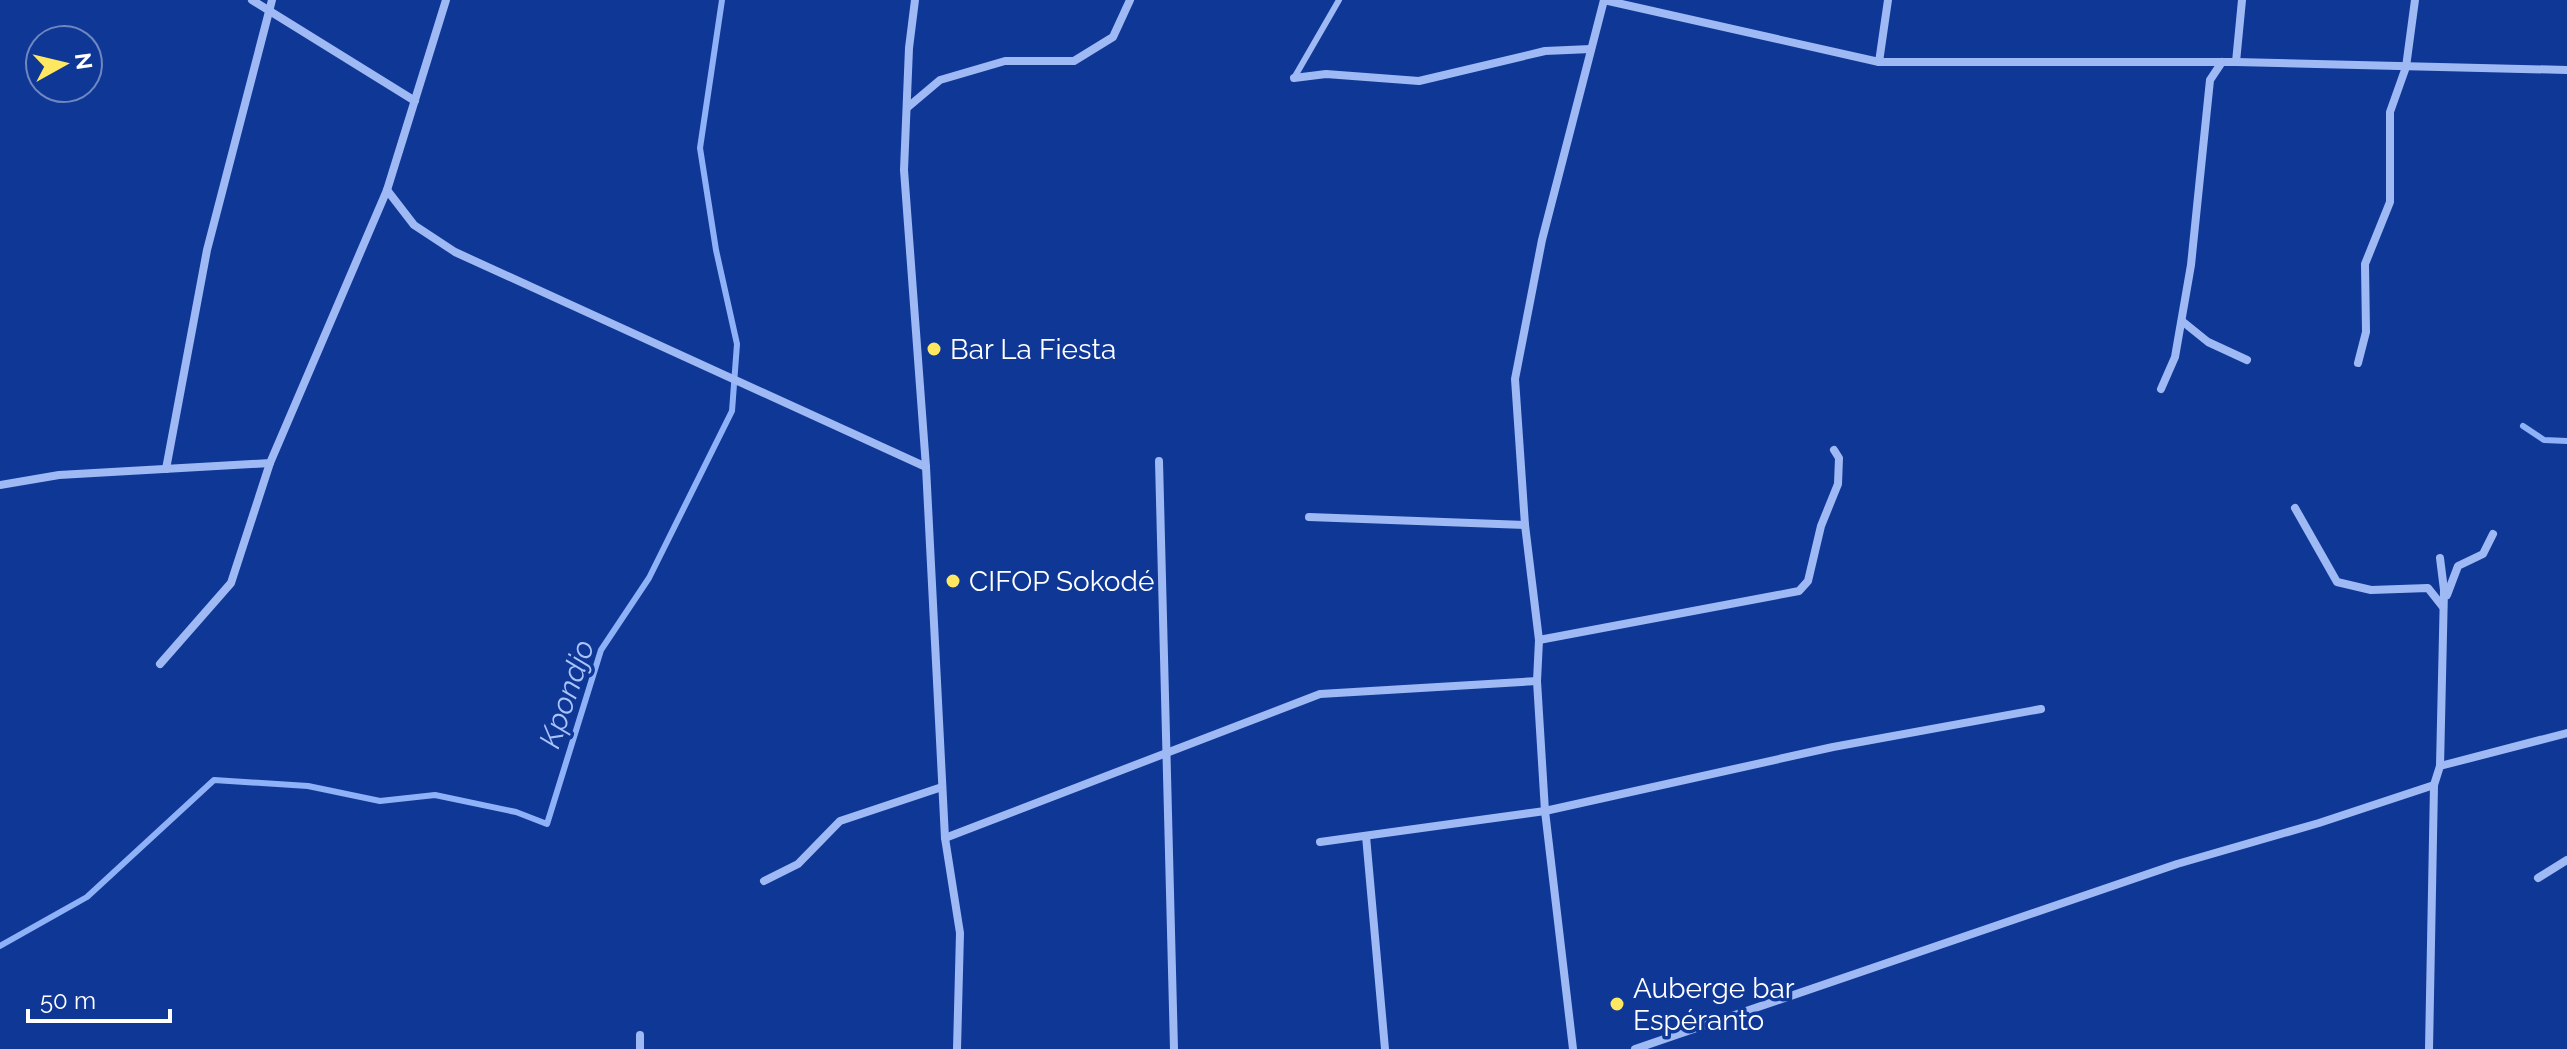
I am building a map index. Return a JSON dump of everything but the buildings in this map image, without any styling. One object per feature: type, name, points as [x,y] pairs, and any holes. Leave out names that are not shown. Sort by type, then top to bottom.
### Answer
[{"type":"street","points":[[252,0],[415,101]]},
{"type":"street","points":[[166,469],[207,250],[272,0]]},
{"type":"street","points":[[160,664],[231,583],[270,463],[387,190],[446,0]]},
{"type":"street","points":[[915,0],[904,170],[926,467],[945,838],[960,933],[957,1049]]},
{"type":"street","points":[[908,107],[940,80],[1005,61],[1074,61],[1113,37],[1130,0]]},
{"type":"street","points":[[1573,1049],[1545,811],[1537,681],[1539,640],[1525,525],[1515,379],[1542,240],[1604,0],[1879,62],[2236,62],[2567,70]]},
{"type":"street","points":[[1879,62],[1888,0]]},
{"type":"street","points":[[2236,62],[2242,0]]},
{"type":"street","points":[[2358,363],[2366,332],[2365,264],[2390,202],[2390,112],[2406,67],[2415,0]]},
{"type":"street","points":[[1294,78],[1326,74],[1419,81],[1545,51],[1591,49]]},
{"type":"street","points":[[2161,389],[2175,357],[2182,321],[2210,80],[2222,62]]},
{"type":"street","points":[[387,190],[414,225],[455,252],[926,467]]},
{"type":"street","points":[[2182,321],[2208,342],[2247,360]]},
{"type":"street","points":[[1539,640],[1799,591],[1808,581],[1821,526],[1838,484],[1839,458],[1834,450]]},
{"type":"street","points":[[1159,461],[1169,749],[1174,1049]]},
{"type":"street","points":[[0,485],[59,475],[270,463]]},
{"type":"street","points":[[2295,508],[2337,582],[2371,590],[2428,588],[2443,607]]},
{"type":"street","points":[[1309,517],[1525,525]]},
{"type":"street","points":[[2443,607],[2458,566],[2483,554],[2493,534]]},
{"type":"street","points":[[2429,1049],[2434,785],[2440,766],[2443,607],[2440,558]]},
{"type":"street","points":[[945,838],[1169,749],[1320,694],[1537,681]]},
{"type":"street","points":[[1320,842],[1545,811],[1833,747],[2041,709]]},
{"type":"street","points":[[2440,766],[2567,733]]},
{"type":"street","points":[[1635,1049],[2177,864],[2319,823],[2434,785]]},
{"type":"street","points":[[764,881],[798,864],[840,821],[942,787]]},
{"type":"street","points":[[1366,836],[1385,1049]]},
{"type":"street","points":[[2538,878],[2567,860]]},
{"type":"street","points":[[640,1035],[640,1049]]},
{"type":"lane","points":[[1294,78],[1339,0]]},
{"type":"waterway","name":"Kpondjo","points":[[0,946],[87,897],[214,780],[308,786],[380,801],[435,795],[516,812],[547,824],[601,650],[649,578],[732,411],[737,344],[716,250],[700,148],[722,0]]},
{"type":"waterway","points":[[2523,426],[2544,440],[2567,441]]},
{"type":"place","name":"Bar La Fiesta","points":[[934,349]]},
{"type":"place","name":"CIFOP Sokodé","points":[[953,581]]},
{"type":"place","name":"Auberge bar Espéranto","points":[[1617,1004]]}]
